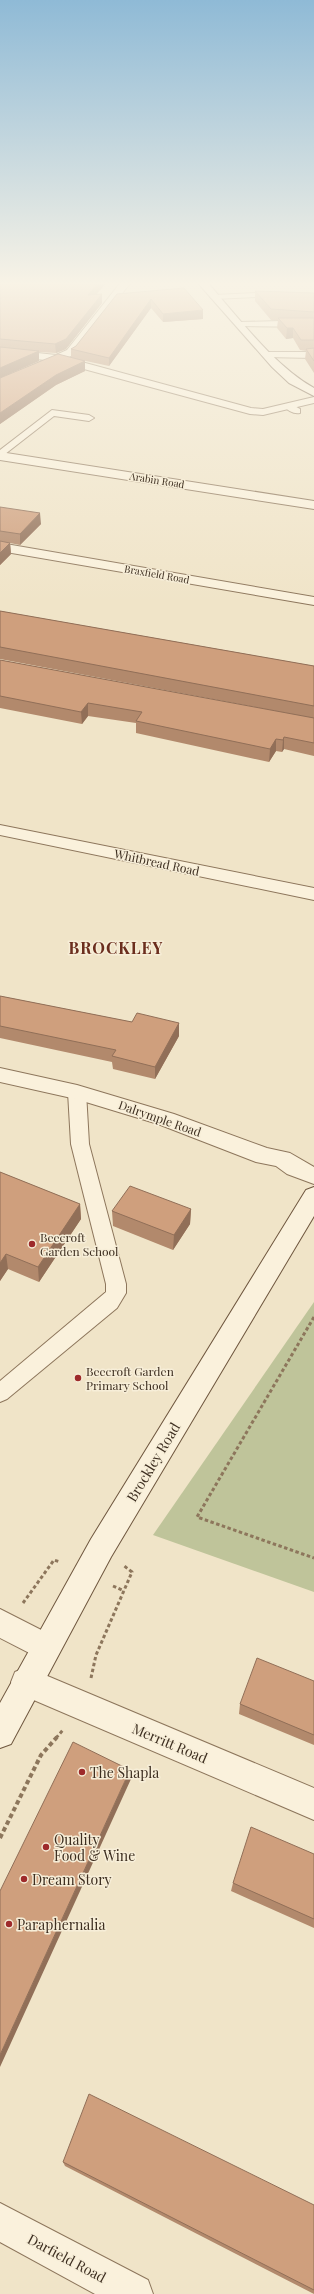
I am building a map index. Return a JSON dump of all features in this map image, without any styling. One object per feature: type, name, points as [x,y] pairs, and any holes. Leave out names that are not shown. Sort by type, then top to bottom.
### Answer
[{"type":"street","points":[[170,389],[250,411],[263,412],[293,408],[314,400]]},
{"type":"street","name":"Arabin Road","points":[[0,455],[314,505]]},
{"type":"street","name":"Braxfield Road","points":[[0,547],[314,601]]},
{"type":"street","name":"Whitbread Road","points":[[0,830],[314,894]]},
{"type":"street","name":"Dalrymple Road","points":[[0,1075],[77,1092],[166,1119],[264,1156],[282,1159],[294,1168],[314,1176]]},
{"type":"street","name":"Brockley Road","points":[[0,1733],[45,1647],[101,1548],[314,1196]]},
{"type":"street","points":[[8,1616],[45,1647]]},
{"type":"street","name":"Merritt Road","points":[[26,1682],[314,1804]]},
{"type":"street","name":"Darfield Road","points":[[0,2222],[134,2294]]},
{"type":"lane","points":[[0,455],[52,413],[89,418]]},
{"type":"lane","points":[[0,1393],[110,1302],[116,1293],[116,1284],[101,1231],[80,1144],[77,1092]]},
{"type":"path","points":[[314,1318],[197,1517],[314,1558]]},
{"type":"path","points":[[8,1616],[38,1585],[54,1560],[61,1562]]},
{"type":"path","points":[[91,1677],[96,1655],[132,1572],[123,1565]]},
{"type":"path","points":[[113,1587],[124,1591]]},
{"type":"path","points":[[0,1838],[42,1755],[67,1725]]},
{"type":"green space","points":[[314,1302],[314,1592],[153,1535]]},
{"type":"building","points":[[0,389],[35,389],[0,413]]},
{"type":"building","points":[[0,507],[40,513],[20,534],[0,531]]},
{"type":"building","points":[[0,541],[10,543],[0,553]]},
{"type":"building","points":[[0,611],[314,666],[314,706],[0,647]]},
{"type":"building","points":[[0,660],[314,718],[314,743],[284,737],[283,740],[276,739],[270,749],[136,721],[142,712],[88,703],[81,712],[0,696]]},
{"type":"building","points":[[0,996],[132,1022],[137,1013],[179,1023],[155,1067],[112,1056],[116,1050],[0,1026]]},
{"type":"building","name":"Beecroft Garden School","points":[[0,1172],[80,1204],[38,1267],[6,1254],[0,1263]]},
{"type":"building","points":[[130,1186],[191,1209],[174,1235],[112,1211]]},
{"type":"building","points":[[257,1658],[314,1681],[314,1735],[240,1704]]},
{"type":"building","points":[[73,1742],[130,1770],[0,2055],[0,1891]]},
{"type":"building","points":[[251,1827],[314,1854],[314,1919],[233,1883]]},
{"type":"building","points":[[89,2094],[314,2205],[314,2290],[63,2162]]},
{"type":"place","name":"Beecroft Garden School","points":[[32,1244]]},
{"type":"place","name":"Beecroft Garden Primary School","points":[[78,1378]]},
{"type":"place","name":"The Shapla","points":[[82,1772]]},
{"type":"place","name":"Quality Food & Wine","points":[[46,1847]]},
{"type":"place","name":"Dream Story","points":[[24,1879]]},
{"type":"place","name":"Paraphernalia","points":[[9,1924]]},
{"type":"district","name":"BROCKLEY","points":[[116,947]]}]
